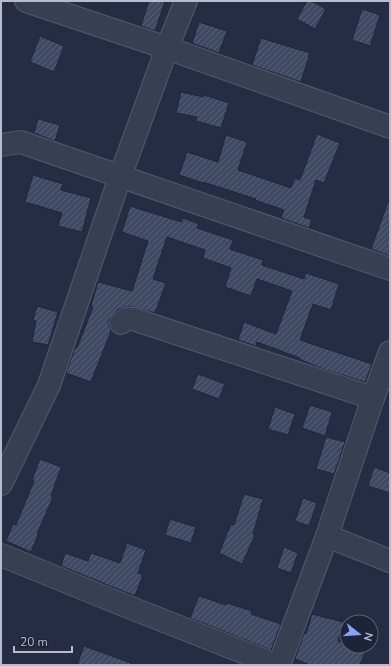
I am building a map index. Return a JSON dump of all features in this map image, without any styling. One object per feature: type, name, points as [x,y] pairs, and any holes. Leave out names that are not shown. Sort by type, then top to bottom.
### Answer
[{"type":"street","points":[[26,1],[167,48],[390,127]]},
{"type":"street","points":[[1,484],[49,385],[120,177],[167,48],[186,1]]},
{"type":"street","points":[[1,144],[21,142],[390,269]]},
{"type":"street","points":[[121,323],[126,319],[133,319],[373,398]]},
{"type":"street","points":[[279,665],[328,536],[373,398],[390,352]]},
{"type":"street","points":[[328,536],[390,561]]},
{"type":"street","points":[[1,554],[121,604],[276,665]]},
{"type":"building","points":[[149,1],[165,1],[155,31],[141,26]]},
{"type":"building","points":[[307,1],[311,1],[326,9],[315,29],[297,19]]},
{"type":"building","points":[[362,9],[380,15],[370,46],[352,40]]},
{"type":"building","points":[[199,22],[227,31],[219,53],[192,43]]},
{"type":"building","points":[[40,36],[64,46],[54,72],[30,62]]},
{"type":"building","points":[[261,38],[310,53],[301,82],[252,65]]},
{"type":"building","points":[[181,92],[203,97],[204,95],[229,103],[221,128],[196,121],[197,117],[176,113]]},
{"type":"building","points":[[38,119],[60,125],[55,141],[34,133]]},
{"type":"building","points":[[317,134],[340,143],[324,183],[316,180],[304,217],[312,220],[309,228],[281,218],[284,210],[255,200],[256,199],[179,175],[187,152],[218,162],[226,135],[247,142],[238,170],[291,188],[295,178],[300,180]]},
{"type":"building","points":[[33,175],[63,184],[61,190],[91,198],[82,232],[58,226],[62,213],[25,202]]},
{"type":"building","points":[[388,202],[390,202],[390,256],[371,249]]},
{"type":"building","points":[[130,206],[181,222],[183,218],[199,224],[197,228],[233,240],[230,249],[263,260],[262,265],[304,279],[306,273],[339,284],[331,310],[313,304],[300,340],[372,364],[365,382],[323,369],[299,359],[300,358],[257,342],[256,346],[238,340],[244,322],[276,334],[292,291],[257,279],[251,296],[225,287],[231,268],[203,258],[205,250],[167,237],[153,279],[166,283],[155,313],[133,307],[118,309],[109,319],[111,331],[91,382],[66,373],[93,307],[91,306],[98,282],[132,291],[148,241],[122,232]]},
{"type":"building","points":[[37,306],[58,312],[48,345],[32,342],[36,321],[33,320]]},
{"type":"building","points":[[198,374],[225,384],[219,399],[192,389]]},
{"type":"building","points":[[310,405],[332,412],[325,436],[302,428]]},
{"type":"building","points":[[275,407],[295,414],[288,435],[268,429]]},
{"type":"building","points":[[326,437],[345,442],[334,474],[316,469]]},
{"type":"building","points":[[40,459],[61,467],[51,496],[53,497],[31,552],[6,541],[13,524],[16,525],[34,481],[32,480]]},
{"type":"building","points":[[374,467],[390,473],[390,493],[368,486]]},
{"type":"building","points":[[244,494],[263,499],[253,534],[255,535],[242,564],[219,553],[231,524],[234,525]]},
{"type":"building","points":[[303,498],[317,503],[309,526],[295,521]]},
{"type":"building","points":[[170,519],[196,527],[191,543],[165,535]]},
{"type":"building","points":[[127,543],[146,550],[138,573],[143,575],[135,596],[61,566],[65,553],[88,561],[91,553],[120,563]]},
{"type":"building","points":[[284,547],[298,553],[291,573],[277,568]]},
{"type":"building","points":[[199,596],[226,605],[227,603],[252,611],[251,614],[281,624],[271,650],[190,618]]},
{"type":"building","points":[[312,614],[339,621],[339,654],[364,654],[360,665],[310,665],[295,659],[304,633],[306,634]]},
{"type":"building","points":[[84,646],[131,663],[130,665],[77,665]]}]
